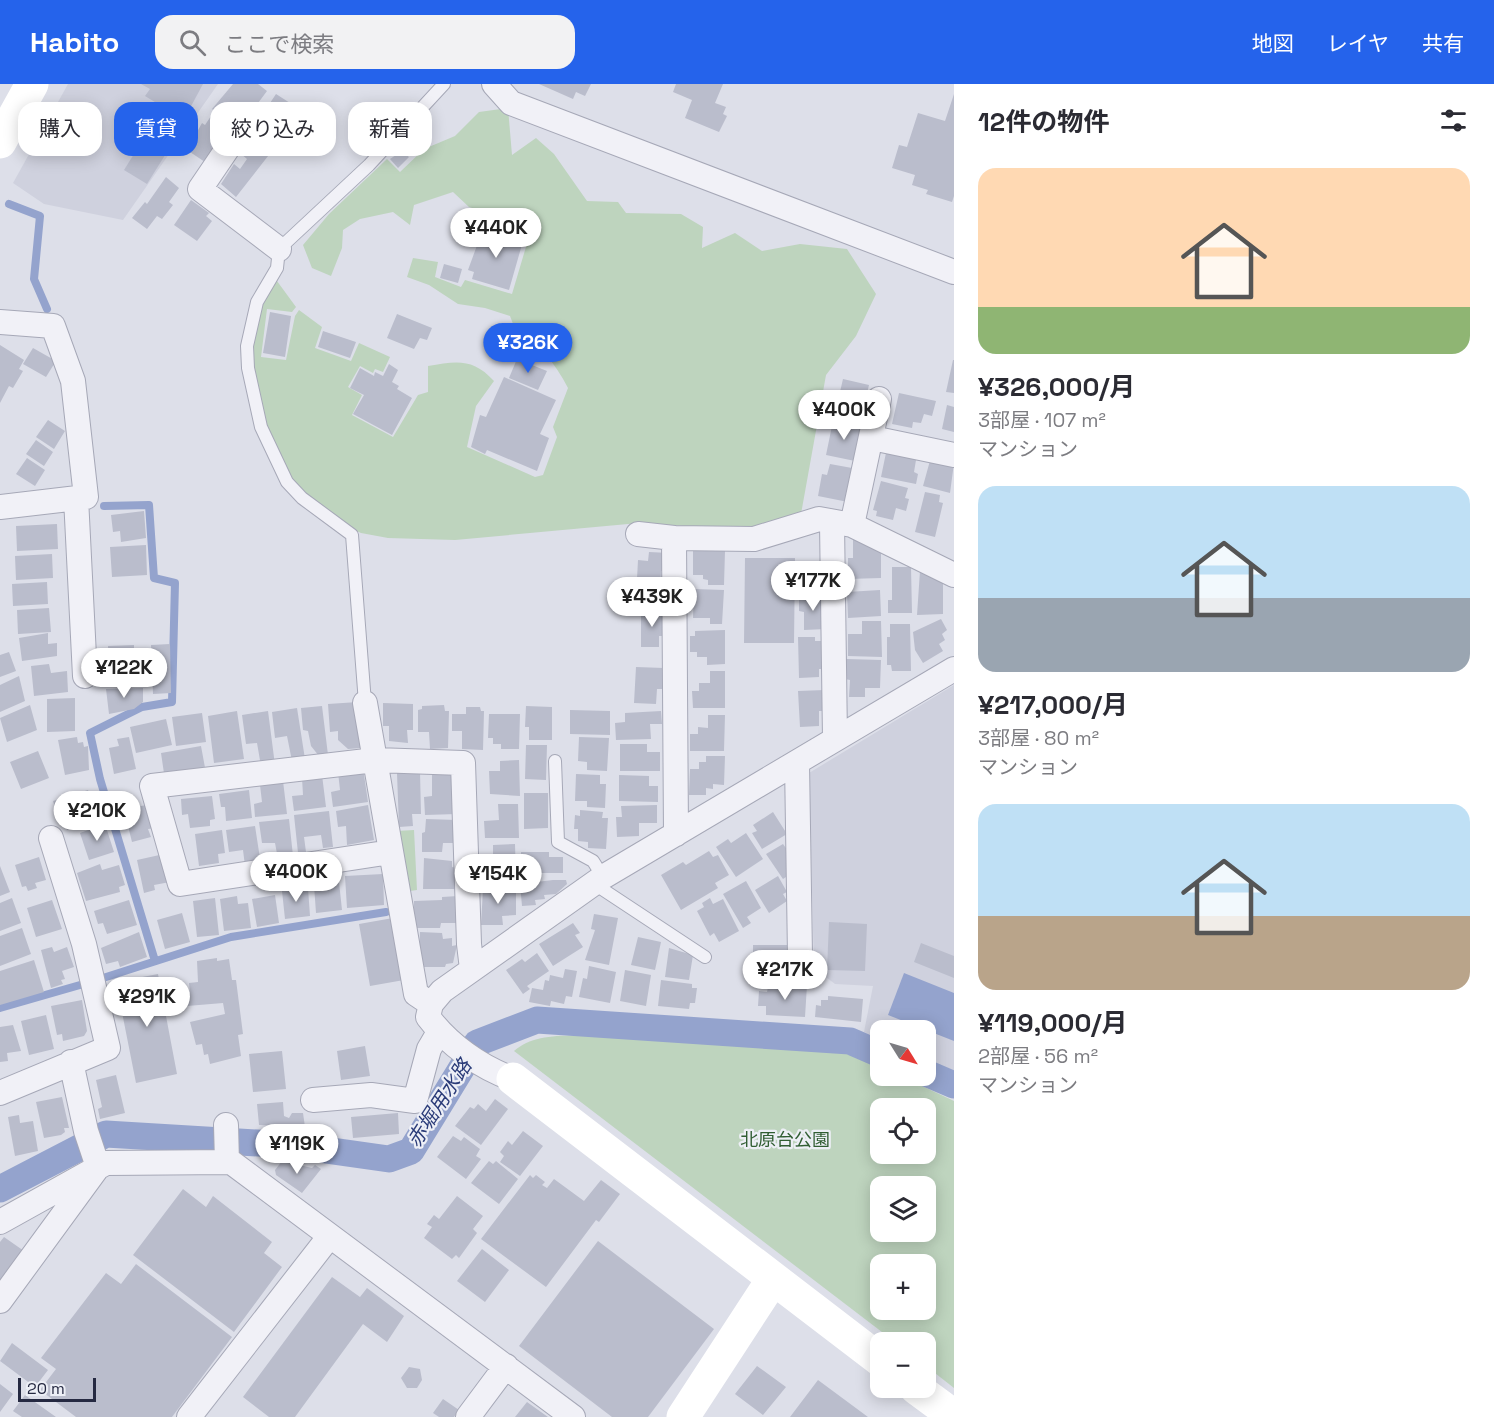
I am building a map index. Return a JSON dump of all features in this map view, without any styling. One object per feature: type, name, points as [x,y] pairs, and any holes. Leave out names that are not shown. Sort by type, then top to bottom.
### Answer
[{"type":"street","points":[[0,142],[32,84]]},
{"type":"street","points":[[494,84],[511,102],[954,272]]},
{"type":"street","points":[[222,156],[200,189],[279,249]]},
{"type":"street","points":[[0,322],[53,326],[73,381],[86,497],[0,507]]},
{"type":"street","points":[[835,739],[842,524],[872,438],[879,399]]},
{"type":"street","points":[[872,438],[954,456]]},
{"type":"street","points":[[76,498],[85,676]]},
{"type":"street","points":[[638,534],[674,538],[754,539],[819,519],[842,524],[954,575]]},
{"type":"street","points":[[674,538],[676,834]]},
{"type":"street","points":[[870,1352],[500,1075],[448,1039],[428,1017],[431,1004],[442,991],[600,881],[954,669]]},
{"type":"street","points":[[365,703],[416,994],[431,1004]]},
{"type":"street","points":[[391,852],[180,884],[152,786],[375,760],[463,763],[469,944],[472,969]]},
{"type":"street","points":[[798,763],[800,956]]},
{"type":"street","points":[[0,1094],[108,1048],[84,944],[51,838]]},
{"type":"street","points":[[313,1100],[371,1095],[415,1101],[429,1049],[448,1039]]},
{"type":"street","points":[[71,1062],[92,1150],[106,1163],[227,1145],[330,1237],[573,1417]]},
{"type":"street","points":[[0,1222],[92,1150]]},
{"type":"street","points":[[0,1301],[92,1150]]},
{"type":"street","points":[[189,1417],[330,1237]]},
{"type":"street","points":[[683,1417],[773,1279]]},
{"type":"street","points":[[468,1417],[506,1366]]},
{"type":"street","points":[[930,1398],[954,1416]]},
{"type":"lane","points":[[365,703],[351,535],[302,498],[287,482],[261,427],[248,368],[247,346],[257,302],[277,268],[279,249],[369,165],[444,84]]},
{"type":"lane","points":[[555,761],[558,842],[593,861],[600,881],[705,957]]},
{"type":"shaded area","points":[[68,84],[218,84],[198,113],[198,102],[114,102],[114,156],[168,156],[123,220],[44,204],[13,183],[28,156],[102,156],[102,102],[58,102]]},
{"type":"shaded area","points":[[954,685],[954,1073],[936,1065],[936,1020],[870,1020],[870,1035],[864,1032],[873,986],[835,984],[814,968],[809,773]]},
{"type":"green space","points":[[508,108],[512,155],[536,138],[554,154],[587,201],[618,202],[626,213],[681,214],[703,227],[702,248],[735,233],[762,251],[800,244],[847,249],[876,294],[856,336],[826,375],[801,514],[757,527],[730,529],[639,523],[455,540],[388,538],[361,533],[345,526],[293,482],[263,426],[250,366],[259,305],[272,280],[277,281],[296,307],[292,312],[267,309],[261,357],[286,360],[295,316],[299,310],[322,327],[315,348],[351,361],[359,343],[390,357],[383,372],[375,369],[373,373],[360,366],[348,387],[362,395],[352,415],[393,437],[418,395],[428,392],[428,366],[456,362],[472,365],[494,381],[476,406],[467,447],[535,477],[543,475],[557,437],[553,427],[568,388],[558,370],[539,347],[515,329],[510,316],[485,308],[458,304],[429,285],[407,277],[413,258],[438,262],[435,277],[461,287],[465,280],[512,294],[528,240],[492,214],[469,207],[453,192],[414,205],[410,225],[393,212],[360,219],[343,230],[342,248],[331,276],[312,268],[303,245],[329,214],[387,159],[400,172],[417,156],[432,156],[432,146],[455,136],[479,112]]},
{"type":"green space","points":[[414,830],[417,890],[403,892],[397,831]]},
{"type":"green space","name":"北原台公園","points":[[576,1035],[847,1050],[870,1061],[870,1086],[922,1086],[954,1101],[954,1388],[936,1374],[936,1332],[882,1332],[514,1051],[536,1040]]},
{"type":"water","points":[[904,973],[954,993],[954,1041],[936,1034],[936,1020],[901,1020],[888,1015]]},
{"type":"building","points":[[141,84],[203,84],[193,102],[155,102],[145,96],[150,89]]},
{"type":"building","points":[[233,84],[258,84],[267,91],[259,102],[218,102]]},
{"type":"building","points":[[539,84],[591,84],[585,96],[576,92],[573,99]]},
{"type":"building","points":[[676,84],[723,84],[715,103],[726,107],[723,114],[727,116],[719,132],[685,118],[692,100],[673,92]]},
{"type":"building","points":[[276,94],[288,102],[271,102]]},
{"type":"building","points":[[954,94],[954,196],[952,202],[926,194],[928,190],[912,185],[915,175],[892,168],[899,145],[907,147],[918,113],[945,121]]},
{"type":"building","points":[[210,118],[210,155],[205,162],[196,156],[198,156],[198,130],[202,123],[205,125]]},
{"type":"building","points":[[133,156],[164,156],[147,184],[124,170]]},
{"type":"building","points":[[244,156],[268,156],[236,197],[221,184],[234,164],[240,169],[247,159]]},
{"type":"building","points":[[394,156],[409,157],[398,168],[390,159]]},
{"type":"building","points":[[166,177],[179,188],[169,202],[173,205],[162,219],[157,216],[147,229],[132,218],[145,202],[147,204]]},
{"type":"building","points":[[191,200],[209,213],[206,216],[212,221],[197,241],[174,225]]},
{"type":"building","points":[[483,229],[523,241],[509,290],[472,279],[474,272],[468,270]]},
{"type":"building","points":[[444,264],[462,269],[458,283],[440,278]]},
{"type":"building","points":[[270,312],[291,316],[285,357],[263,353]]},
{"type":"building","points":[[397,314],[432,328],[427,340],[420,338],[414,349],[387,338]]},
{"type":"building","points":[[323,331],[356,342],[350,358],[318,347]]},
{"type":"building","points":[[0,345],[24,360],[19,369],[23,371],[13,388],[9,386],[0,403]]},
{"type":"building","points":[[33,348],[56,361],[46,377],[23,364]]},
{"type":"building","points":[[517,359],[547,371],[538,390],[509,378]]},
{"type":"building","points":[[954,360],[954,393],[946,392]]},
{"type":"building","points":[[389,364],[398,370],[392,382],[399,386],[397,389],[412,398],[392,435],[353,414],[364,395],[350,388],[360,368],[374,376],[375,372],[383,376]]},
{"type":"building","points":[[504,377],[556,400],[540,434],[549,438],[537,471],[487,450],[485,454],[471,447],[480,415],[486,417]]},
{"type":"building","points":[[843,379],[869,385],[862,415],[836,409]]},
{"type":"building","points":[[899,393],[936,401],[932,416],[924,414],[921,423],[913,422],[912,428],[892,424]]},
{"type":"building","points":[[947,405],[954,407],[954,432],[942,429]]},
{"type":"building","points":[[48,420],[65,431],[54,449],[36,437]]},
{"type":"building","points":[[833,421],[861,426],[855,461],[826,455]]},
{"type":"building","points":[[36,440],[53,452],[44,466],[26,454]]},
{"type":"building","points":[[887,448],[917,454],[914,472],[918,474],[916,484],[881,477]]},
{"type":"building","points":[[931,457],[954,463],[950,493],[923,486]]},
{"type":"building","points":[[27,458],[45,470],[35,486],[16,474]]},
{"type":"building","points":[[830,464],[852,468],[849,478],[853,479],[848,502],[818,496],[822,474],[827,475]]},
{"type":"building","points":[[881,481],[908,488],[905,498],[909,499],[906,511],[896,508],[893,520],[876,516],[877,511],[873,510]]},
{"type":"building","points":[[925,492],[940,495],[939,502],[943,503],[935,537],[915,532]]},
{"type":"building","points":[[144,511],[146,538],[121,542],[120,531],[113,532],[111,515]]},
{"type":"building","points":[[57,524],[58,549],[17,551],[16,526]]},
{"type":"building","points":[[853,539],[866,539],[866,546],[881,545],[881,578],[848,579],[848,558],[853,558]]},
{"type":"building","points":[[146,545],[147,575],[112,577],[110,547]]},
{"type":"building","points":[[693,551],[725,551],[724,585],[708,585],[708,580],[703,579],[703,575],[693,575]]},
{"type":"building","points":[[649,552],[669,553],[668,571],[661,571],[660,594],[647,594],[647,598],[636,598],[638,560],[648,561]]},
{"type":"building","points":[[52,554],[53,578],[16,580],[15,556]]},
{"type":"building","points":[[745,558],[795,558],[794,643],[744,643]]},
{"type":"building","points":[[892,567],[911,567],[912,613],[888,613],[888,600],[892,600]]},
{"type":"building","points":[[920,571],[936,571],[936,580],[943,580],[943,614],[917,615]]},
{"type":"building","points":[[47,582],[48,604],[13,606],[12,584]]},
{"type":"building","points":[[694,589],[724,590],[722,624],[710,624],[710,618],[693,618]]},
{"type":"building","points":[[880,590],[881,616],[848,618],[847,592]]},
{"type":"building","points":[[825,595],[826,629],[804,630],[804,612],[799,611],[799,596]]},
{"type":"building","points":[[49,608],[51,632],[18,634],[17,610]]},
{"type":"building","points":[[641,611],[663,611],[667,636],[659,636],[659,647],[641,647]]},
{"type":"building","points":[[941,619],[947,630],[942,634],[945,640],[939,644],[943,651],[923,663],[915,650],[913,632]]},
{"type":"building","points":[[862,621],[881,621],[882,657],[848,656],[848,634],[862,634]]},
{"type":"building","points":[[890,624],[910,624],[911,671],[892,671],[891,665],[887,665],[887,637],[890,637]]},
{"type":"building","points":[[725,630],[725,664],[707,665],[707,657],[697,657],[697,652],[690,652],[690,636],[695,636],[695,631]]},
{"type":"building","points":[[48,633],[48,644],[57,643],[57,656],[22,661],[19,638]]},
{"type":"building","points":[[798,637],[815,637],[815,641],[827,641],[824,669],[819,669],[819,677],[799,678]]},
{"type":"building","points":[[170,644],[171,693],[153,694],[151,645]]},
{"type":"building","points":[[134,645],[134,650],[148,650],[148,674],[110,678],[108,646]]},
{"type":"building","points":[[9,652],[16,671],[0,677],[0,655]]},
{"type":"building","points":[[846,659],[881,660],[880,688],[865,688],[865,697],[849,697],[850,680],[845,679]]},
{"type":"building","points":[[49,664],[51,673],[67,671],[68,692],[34,696],[31,666]]},
{"type":"building","points":[[636,667],[664,668],[663,689],[657,689],[656,704],[634,703]]},
{"type":"building","points":[[710,671],[725,671],[725,708],[693,708],[692,691],[699,691],[699,683],[710,683]]},
{"type":"building","points":[[19,676],[25,701],[0,712],[0,685]]},
{"type":"building","points":[[143,688],[143,702],[134,709],[109,714],[106,689]]},
{"type":"building","points":[[825,690],[826,711],[819,711],[819,726],[800,727],[798,691]]},
{"type":"building","points":[[75,698],[75,731],[47,732],[47,699]]},
{"type":"building","points":[[358,702],[361,748],[348,749],[338,740],[338,731],[330,732],[328,704]]},
{"type":"building","points":[[383,703],[413,704],[413,730],[407,730],[408,743],[389,741],[389,726],[383,726]]},
{"type":"building","points":[[30,705],[37,730],[7,742],[0,718]]},
{"type":"building","points":[[444,705],[445,711],[449,711],[448,748],[430,749],[429,732],[418,732],[418,710],[422,709],[422,706]]},
{"type":"building","points":[[322,706],[328,755],[319,756],[311,746],[308,731],[303,730],[301,708]]},
{"type":"building","points":[[526,706],[552,707],[552,740],[529,740],[529,727],[525,727]]},
{"type":"building","points":[[466,707],[480,707],[481,711],[484,711],[483,750],[462,749],[462,731],[452,731],[452,714],[466,714]]},
{"type":"building","points":[[297,708],[305,759],[292,761],[287,736],[275,738],[272,712]]},
{"type":"building","points":[[570,710],[610,711],[610,735],[570,734]]},
{"type":"building","points":[[237,711],[244,759],[214,763],[208,716]]},
{"type":"building","points":[[268,711],[275,765],[261,766],[257,743],[246,744],[242,715]]},
{"type":"building","points":[[661,711],[662,724],[650,724],[651,739],[616,740],[615,723],[625,722],[625,713]]},
{"type":"building","points":[[202,713],[206,742],[176,746],[172,717]]},
{"type":"building","points":[[489,714],[520,714],[519,749],[501,749],[501,744],[493,744],[493,738],[488,738]]},
{"type":"building","points":[[708,715],[725,715],[724,751],[690,751],[690,734],[698,734],[698,727],[708,728]]},
{"type":"building","points":[[166,719],[172,745],[136,753],[130,727]]},
{"type":"building","points":[[77,737],[78,743],[83,742],[84,747],[88,746],[89,770],[65,775],[58,740]]},
{"type":"building","points":[[129,737],[136,769],[114,774],[109,748],[119,746],[117,739]]},
{"type":"building","points":[[579,737],[609,738],[607,771],[587,770],[587,762],[578,761]]},
{"type":"building","points":[[620,744],[647,744],[647,752],[660,752],[660,771],[620,771]]},
{"type":"building","points":[[526,745],[547,745],[546,780],[525,779]]},
{"type":"building","points":[[201,746],[206,773],[165,780],[161,753]]},
{"type":"building","points":[[38,751],[49,778],[21,789],[10,762]]},
{"type":"building","points":[[706,756],[725,756],[724,785],[713,784],[713,789],[706,788],[706,795],[689,795],[690,769],[699,769],[699,762],[706,762]]},
{"type":"building","points":[[519,760],[520,796],[490,794],[489,771],[500,771],[500,761]]},
{"type":"building","points":[[363,768],[368,802],[333,807],[331,792],[340,790],[338,772]]},
{"type":"building","points":[[420,772],[421,814],[412,814],[413,826],[399,827],[397,773]]},
{"type":"building","points":[[576,774],[600,775],[600,784],[606,784],[605,808],[587,807],[587,801],[575,801]]},
{"type":"building","points":[[322,775],[326,807],[294,811],[292,796],[303,795],[302,778]]},
{"type":"building","points":[[432,775],[454,775],[457,814],[425,815],[424,797],[432,796]]},
{"type":"building","points":[[619,775],[649,776],[649,786],[658,786],[658,802],[619,801]]},
{"type":"building","points":[[283,781],[287,814],[255,817],[254,804],[262,802],[260,785]]},
{"type":"building","points":[[88,790],[95,809],[92,809],[96,821],[67,830],[65,821],[60,822],[53,801]]},
{"type":"building","points":[[249,790],[252,818],[226,821],[225,807],[221,807],[219,794]]},
{"type":"building","points":[[524,793],[548,793],[548,828],[524,829]]},
{"type":"building","points":[[212,796],[215,819],[210,820],[210,826],[190,828],[188,814],[182,815],[181,799]]},
{"type":"building","points":[[150,804],[156,828],[148,829],[151,837],[132,842],[124,810]]},
{"type":"building","points":[[498,804],[518,804],[519,838],[485,838],[484,821],[499,820]]},
{"type":"building","points":[[368,805],[374,840],[347,845],[346,826],[338,827],[336,811]]},
{"type":"building","points":[[657,805],[657,823],[639,823],[639,836],[617,837],[616,817],[622,817],[621,806]]},
{"type":"building","points":[[580,810],[603,812],[602,818],[608,818],[606,849],[588,848],[588,842],[578,841],[578,829],[574,829],[575,815],[580,816]]},
{"type":"building","points":[[329,811],[333,847],[323,848],[321,835],[304,837],[306,852],[298,853],[294,815]]},
{"type":"building","points":[[773,812],[787,834],[762,849],[752,833],[757,831],[753,825]]},
{"type":"building","points":[[289,819],[293,856],[278,859],[275,843],[262,843],[259,822]]},
{"type":"building","points":[[426,819],[457,820],[456,843],[443,843],[442,852],[422,852],[422,833],[425,832]]},
{"type":"building","points":[[105,824],[114,852],[89,860],[80,833]]},
{"type":"building","points":[[255,826],[261,865],[245,866],[243,850],[229,852],[226,830]]},
{"type":"building","points":[[222,830],[225,853],[218,854],[219,863],[199,866],[195,834]]},
{"type":"building","points":[[746,833],[763,859],[736,877],[716,847],[728,839],[731,843]]},
{"type":"building","points":[[515,844],[516,879],[486,880],[485,854],[493,854],[493,845]]},
{"type":"building","points":[[783,844],[788,851],[789,875],[783,879],[766,854]]},
{"type":"building","points":[[709,851],[713,857],[718,855],[729,875],[715,883],[718,888],[681,910],[661,875],[683,862],[686,865]]},
{"type":"building","points":[[521,852],[549,852],[549,857],[563,857],[563,873],[541,873],[541,877],[521,877]]},
{"type":"building","points":[[164,854],[170,882],[154,885],[155,890],[144,893],[137,860]]},
{"type":"building","points":[[39,857],[46,880],[35,883],[37,888],[28,891],[26,886],[22,887],[15,865]]},
{"type":"building","points":[[424,858],[452,861],[452,867],[457,868],[456,889],[423,889]]},
{"type":"building","points":[[100,864],[102,870],[119,865],[125,885],[119,887],[120,892],[86,901],[77,873]]},
{"type":"building","points":[[0,866],[10,892],[0,896]]},
{"type":"building","points":[[383,874],[384,905],[347,908],[345,876]]},
{"type":"building","points":[[778,876],[787,892],[783,894],[787,901],[769,913],[755,890]]},
{"type":"building","points":[[566,880],[567,884],[556,894],[544,895],[545,899],[535,900],[536,905],[522,906],[520,884]]},
{"type":"building","points":[[746,881],[761,908],[747,917],[751,923],[743,928],[723,894]]},
{"type":"building","points":[[339,882],[342,910],[316,913],[314,885]]},
{"type":"building","points":[[308,888],[310,916],[285,919],[282,891]]},
{"type":"building","points":[[516,888],[516,915],[502,916],[503,925],[481,925],[483,889]]},
{"type":"building","points":[[275,895],[279,923],[257,927],[252,899]]},
{"type":"building","points":[[237,896],[238,904],[248,903],[251,928],[224,931],[220,899]]},
{"type":"building","points":[[458,896],[457,923],[441,923],[440,928],[414,928],[414,901],[442,900],[442,897]]},
{"type":"building","points":[[12,898],[21,923],[0,931],[0,903]]},
{"type":"building","points":[[215,898],[219,935],[197,937],[193,901]]},
{"type":"building","points":[[710,898],[713,904],[723,899],[739,931],[719,942],[714,933],[710,936],[697,911],[704,907],[702,903]]},
{"type":"building","points":[[52,900],[62,929],[36,937],[27,908]]},
{"type":"building","points":[[129,900],[137,925],[107,934],[103,923],[98,924],[94,911]]},
{"type":"building","points":[[182,913],[190,942],[165,949],[157,920]]},
{"type":"building","points":[[594,914],[618,918],[609,965],[585,960],[595,930],[591,929]]},
{"type":"building","points":[[393,918],[404,980],[370,986],[359,924]]},
{"type":"building","points":[[829,922],[867,924],[865,971],[827,970]]},
{"type":"building","points":[[573,923],[580,933],[575,935],[583,947],[553,966],[539,944]]},
{"type":"building","points":[[22,928],[31,954],[0,966],[0,936]]},
{"type":"building","points":[[139,932],[147,957],[120,967],[118,961],[106,964],[101,948]]},
{"type":"building","points":[[420,932],[442,933],[443,939],[452,938],[452,946],[457,945],[453,963],[446,964],[445,967],[419,967]]},
{"type":"building","points":[[638,937],[661,942],[655,970],[631,965]]},
{"type":"building","points":[[921,943],[954,956],[954,978],[914,962]]},
{"type":"building","points":[[753,945],[789,945],[789,969],[753,969]]},
{"type":"building","points":[[52,947],[54,952],[67,947],[74,967],[62,971],[65,979],[61,980],[63,984],[51,988],[41,950]]},
{"type":"building","points":[[669,948],[693,955],[689,980],[665,977]]},
{"type":"building","points":[[537,953],[549,971],[527,986],[530,989],[523,994],[506,970],[522,959],[525,962]]},
{"type":"building","points":[[217,958],[217,961],[229,959],[232,980],[236,980],[243,1034],[238,1035],[241,1056],[210,1064],[208,1054],[204,1055],[202,1044],[196,1045],[190,1022],[225,1014],[223,1003],[187,1006],[185,994],[190,993],[189,983],[198,982],[197,961]]},
{"type":"building","points":[[34,960],[44,992],[0,1005],[0,971]]},
{"type":"building","points":[[589,966],[616,972],[610,1003],[579,997],[583,978],[587,979]]},
{"type":"building","points":[[565,969],[577,971],[572,997],[566,996],[564,1004],[551,1001],[550,1006],[529,1002],[532,988],[543,990],[545,980],[549,981],[550,975],[563,978]]},
{"type":"building","points":[[625,970],[651,975],[646,1006],[620,1001]]},
{"type":"building","points":[[158,974],[177,1074],[136,1083],[116,982]]},
{"type":"building","points":[[661,980],[692,984],[692,988],[697,988],[695,1003],[690,1003],[689,1009],[658,1006]]},
{"type":"building","points":[[787,984],[807,985],[805,1017],[766,1015],[766,1006],[758,1006],[759,991],[767,992],[768,987],[787,988]]},
{"type":"building","points":[[828,996],[863,999],[861,1022],[815,1017],[816,1005],[821,1006],[821,1000],[828,1000]]},
{"type":"building","points":[[82,1000],[87,1031],[84,1036],[63,1041],[62,1034],[57,1035],[51,1006]]},
{"type":"building","points":[[46,1015],[54,1049],[29,1055],[21,1021]]},
{"type":"building","points":[[13,1025],[21,1051],[7,1053],[8,1061],[0,1062],[0,1027]]},
{"type":"building","points":[[365,1046],[370,1076],[341,1080],[337,1051]]},
{"type":"building","points":[[282,1051],[286,1089],[253,1092],[249,1054]]},
{"type":"building","points":[[116,1075],[125,1113],[100,1119],[98,1109],[102,1107],[96,1080]]},
{"type":"building","points":[[62,1097],[69,1128],[64,1128],[65,1132],[61,1135],[44,1138],[36,1102]]},
{"type":"building","points":[[495,1099],[508,1109],[481,1145],[455,1126],[470,1107],[474,1109],[478,1104],[486,1111]]},
{"type":"building","points":[[283,1102],[284,1116],[289,1118],[292,1113],[303,1113],[305,1127],[259,1125],[257,1104]]},
{"type":"building","points":[[398,1113],[399,1134],[353,1138],[351,1117]]},
{"type":"building","points":[[19,1115],[20,1123],[33,1121],[38,1151],[15,1156],[8,1117]]},
{"type":"building","points":[[523,1131],[543,1146],[520,1176],[500,1162],[504,1156],[500,1152],[508,1141],[512,1145]]},
{"type":"building","points":[[453,1136],[461,1141],[464,1137],[480,1149],[476,1156],[481,1159],[466,1179],[437,1157]]},
{"type":"building","points":[[282,1161],[312,1168],[315,1165],[321,1169],[302,1193],[276,1175],[275,1170]]},
{"type":"building","points":[[489,1161],[493,1164],[496,1161],[518,1179],[499,1204],[471,1183]]},
{"type":"building","points":[[530,1175],[533,1178],[536,1175],[545,1182],[542,1185],[547,1188],[554,1179],[584,1201],[601,1180],[620,1194],[599,1222],[596,1220],[546,1287],[481,1239]]},
{"type":"building","points":[[183,1189],[206,1207],[213,1196],[272,1242],[264,1253],[282,1267],[234,1332],[133,1255]]},
{"type":"building","points":[[457,1196],[483,1216],[473,1229],[477,1233],[459,1258],[456,1255],[452,1259],[424,1238],[432,1227],[427,1224],[434,1215],[439,1219]]},
{"type":"building","points":[[4,1237],[24,1251],[2,1280],[0,1279],[0,1242]]},
{"type":"building","points":[[598,1241],[714,1329],[648,1417],[612,1417],[519,1346]]},
{"type":"building","points":[[482,1249],[509,1270],[485,1302],[457,1281]]},
{"type":"building","points":[[136,1264],[232,1337],[172,1417],[76,1417],[40,1390],[56,1369],[41,1358],[106,1273],[121,1284]]},
{"type":"building","points":[[332,1277],[360,1297],[367,1288],[404,1316],[387,1342],[363,1324],[295,1417],[269,1417],[243,1397]]},
{"type":"building","points":[[12,1343],[48,1370],[35,1387],[0,1361]]},
{"type":"building","points":[[757,1366],[786,1387],[763,1415],[735,1394]]},
{"type":"building","points":[[409,1367],[420,1369],[422,1380],[417,1388],[407,1388],[401,1378]]},
{"type":"building","points":[[818,1380],[868,1417],[790,1417]]},
{"type":"building","points":[[0,1384],[13,1394],[0,1412]]},
{"type":"building","points":[[25,1395],[56,1417],[22,1417],[13,1411]]},
{"type":"building","points":[[443,1399],[459,1410],[454,1417],[439,1417],[433,1413]]},
{"type":"building","points":[[527,1402],[548,1417],[515,1417]]},
{"type":"waterway","points":[[9,204],[40,216],[34,279],[47,309]]},
{"type":"waterway","points":[[104,506],[149,505],[154,578],[175,583],[172,702],[142,707],[90,733],[100,779],[155,961]]},
{"type":"waterway","points":[[103,978],[231,937],[386,912]]},
{"type":"waterway","points":[[0,1008],[80,985]]},
{"type":"waterway","name":"赤堀用水路","points":[[0,1189],[106,1134],[290,1145],[389,1159],[411,1151],[477,1043],[537,1020],[850,1041],[870,1050]]},
{"type":"waterway","name":"赤堀用水路","points":[[936,1077],[954,1085]]}]
